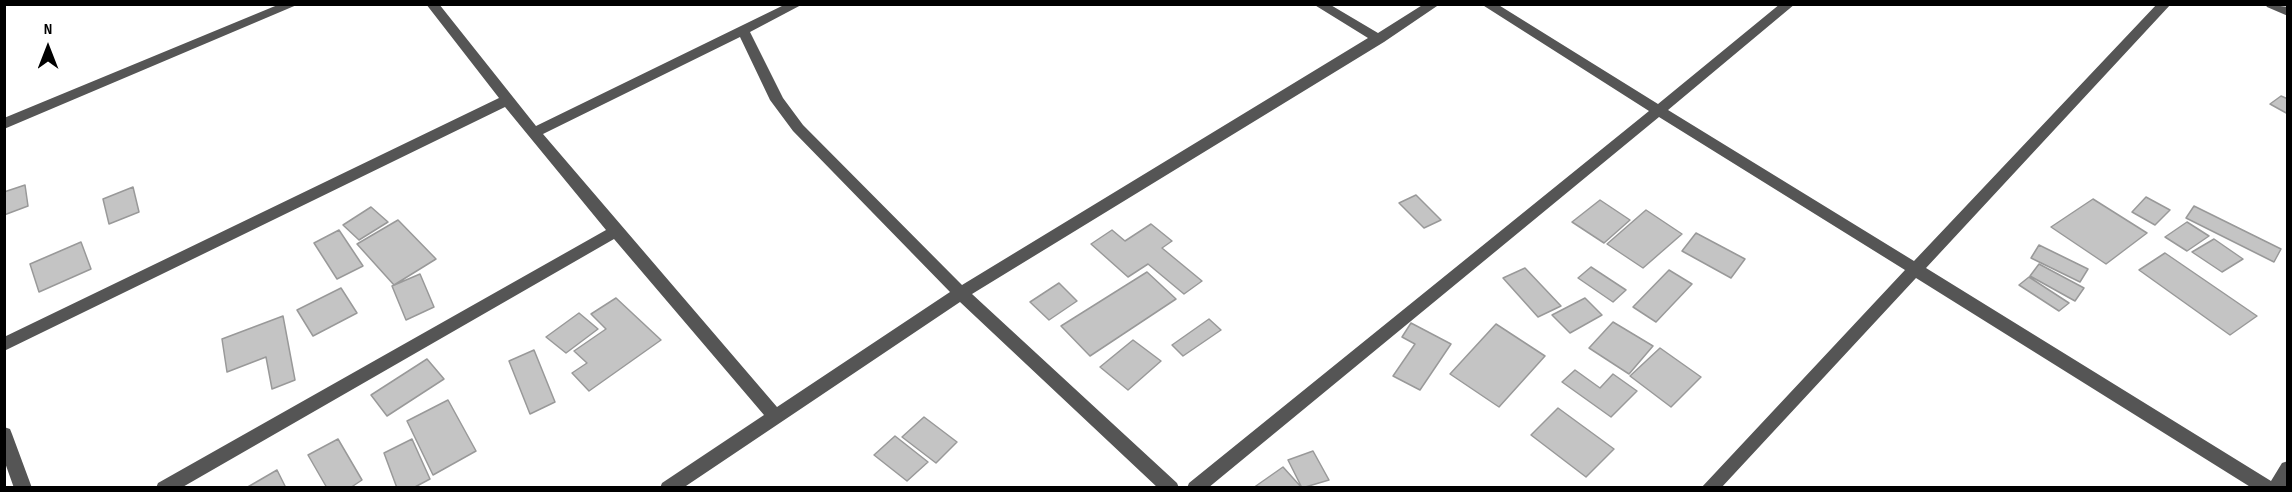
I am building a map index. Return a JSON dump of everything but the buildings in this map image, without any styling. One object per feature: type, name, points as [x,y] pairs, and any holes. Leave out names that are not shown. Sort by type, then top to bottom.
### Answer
[{"type":"street","points":[[4,124],[293,4]]},
{"type":"street","points":[[432,4],[506,101],[535,132],[616,231],[774,415]]},
{"type":"street","points":[[535,132],[797,4]]},
{"type":"street","points":[[1319,4],[1379,39]]},
{"type":"street","points":[[668,488],[774,415],[961,293],[1434,4]]},
{"type":"street","points":[[1486,4],[2268,488]]},
{"type":"street","points":[[1195,488],[1789,4]]},
{"type":"street","points":[[1709,488],[2165,4]]},
{"type":"street","points":[[2271,4],[2288,12]]},
{"type":"street","points":[[743,30],[777,100],[798,128],[961,293],[1170,488]]},
{"type":"street","points":[[4,345],[506,101]]},
{"type":"street","points":[[164,488],[616,231]]},
{"type":"street","points":[[4,435],[22,488]]},
{"type":"street","points":[[2276,488],[2288,468]]}]
